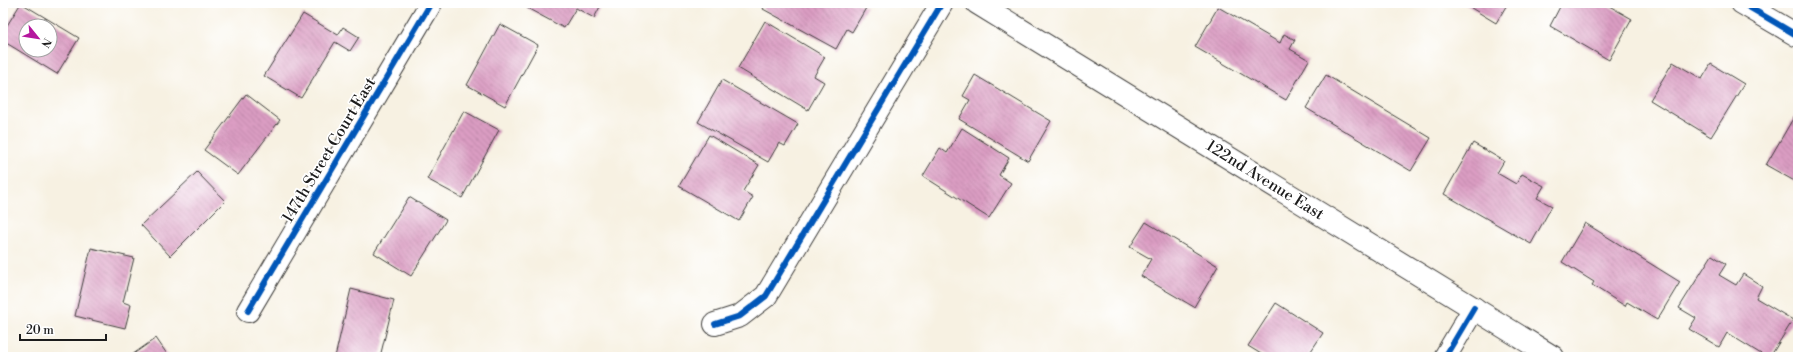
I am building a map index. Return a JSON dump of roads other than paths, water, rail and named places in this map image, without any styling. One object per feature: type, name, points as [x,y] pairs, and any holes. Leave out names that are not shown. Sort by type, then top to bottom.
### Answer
[{"type":"street","name":"147th Street Court East","points":[[248,311],[431,3]]},
{"type":"street","points":[[715,324],[740,316],[766,296],[942,3]]},
{"type":"street","name":"122nd Avenue East","points":[[977,3],[1554,357]]},
{"type":"street","points":[[1742,3],[1798,36]]},
{"type":"street","points":[[1445,357],[1474,308]]}]
